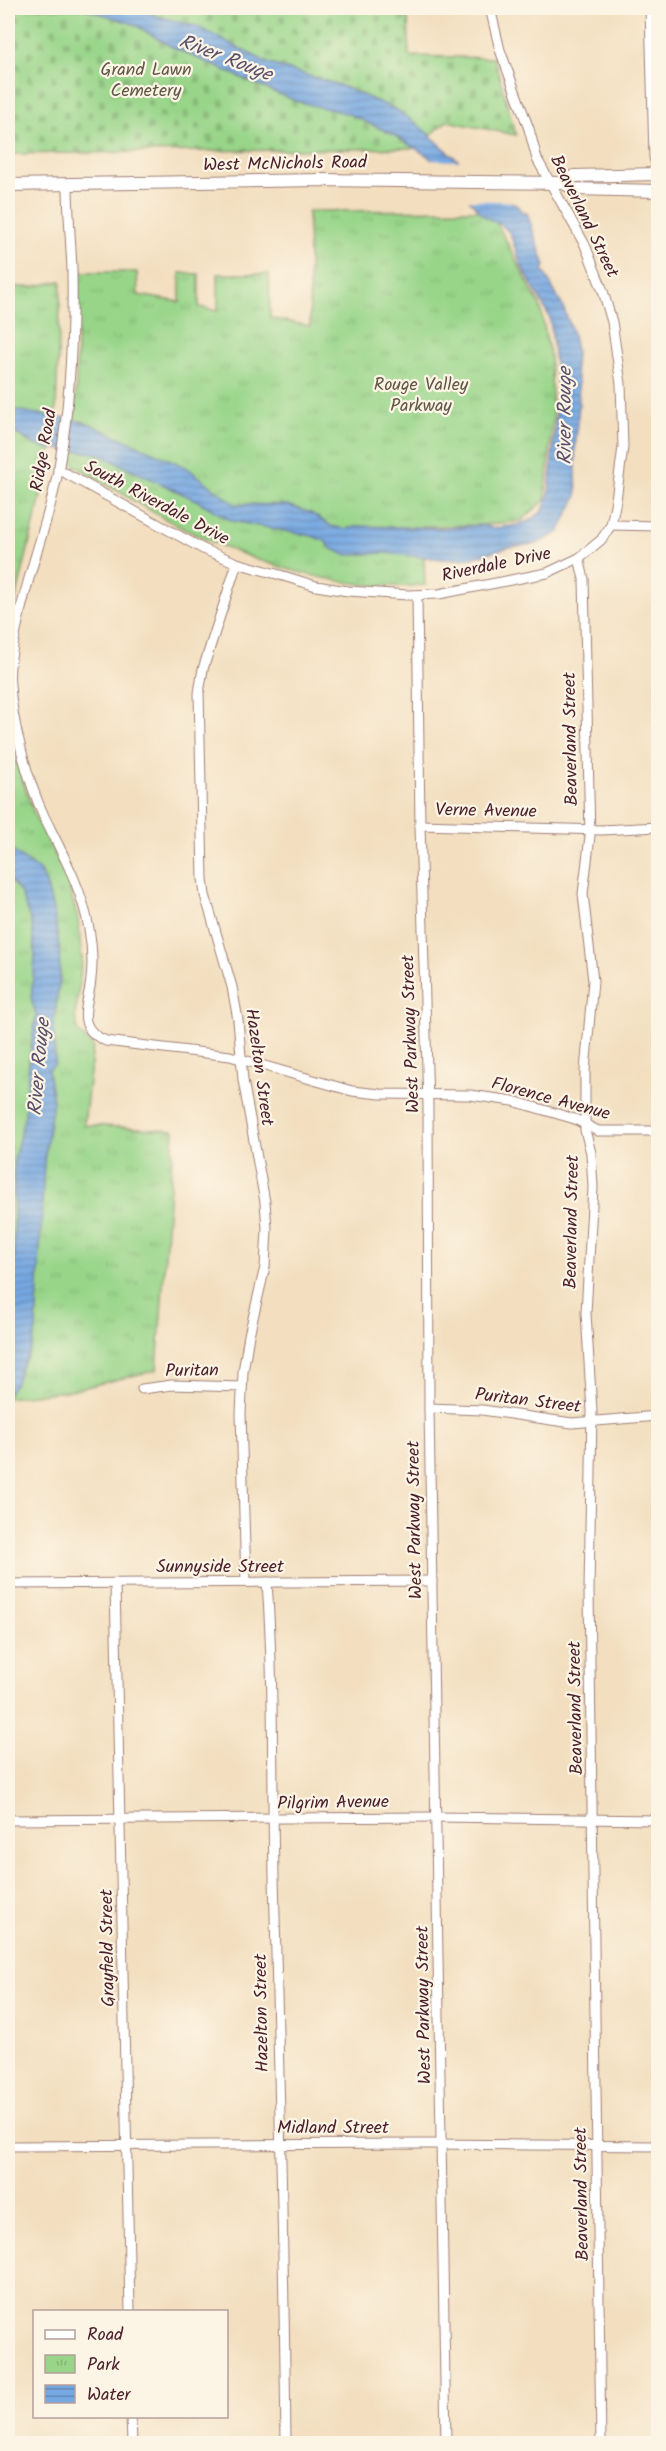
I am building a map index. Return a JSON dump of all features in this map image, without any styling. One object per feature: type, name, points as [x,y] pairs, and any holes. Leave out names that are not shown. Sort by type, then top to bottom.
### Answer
[{"type":"main road","name":"West McNichols Road","points":[[557,183],[574,176],[658,173]]},
{"type":"main road","name":"West McNichols Road","points":[[8,185],[436,180],[557,183],[575,189],[658,191]]},
{"type":"street","name":"Beaverland Street","points":[[490,8],[508,76],[529,129],[537,159],[557,183],[603,291],[612,322],[621,384],[623,447],[611,525],[601,540],[579,558],[584,579],[589,830],[583,894],[592,981],[585,1071],[585,1125],[591,1153],[593,1187],[586,1313],[591,1423],[589,1591],[601,2444]]},
{"type":"street","points":[[650,8],[654,157],[658,173]]},
{"type":"street","name":"Ridge Road","points":[[68,184],[73,322],[68,407],[59,465],[21,604],[9,682],[13,709],[34,790],[71,870],[88,926],[93,955],[89,996],[85,1009],[87,1025]]},
{"type":"street","name":"South Riverdale Drive","points":[[59,465],[203,549],[237,563],[316,586],[371,594],[417,595]]},
{"type":"street","points":[[611,525],[658,526]]},
{"type":"street","name":"Riverdale Drive","points":[[417,595],[439,594],[547,573],[579,558]]},
{"type":"street","name":"Hazelton Street","points":[[237,563],[203,669],[198,712],[205,895],[232,987],[243,1080],[265,1202],[267,1229],[265,1267],[249,1335],[242,1387],[246,1582]]},
{"type":"street","name":"West Parkway Street","points":[[417,595],[420,825],[428,1094],[429,1408],[446,2444]]},
{"type":"street","name":"Verne Avenue","points":[[420,825],[589,830],[658,827]]},
{"type":"street","name":"Florence Avenue","points":[[87,1025],[92,1033],[106,1041],[241,1058],[352,1091],[380,1094],[470,1095],[513,1101],[541,1108],[598,1131],[658,1131]]},
{"type":"street","name":"Puritan","points":[[142,1389],[172,1384],[242,1387]]},
{"type":"street","name":"Puritan Street","points":[[429,1408],[482,1410],[559,1423],[591,1423],[658,1416]]},
{"type":"street","name":"Sunnyside Street","points":[[8,1584],[432,1581]]},
{"type":"street","name":"Hazelton Street","points":[[267,1582],[272,1679],[286,2444]]},
{"type":"street","name":"Grayfield Street","points":[[115,1583],[130,2310]]},
{"type":"street","name":"Pilgrim Avenue","points":[[8,1820],[436,1817],[658,1820]]},
{"type":"street","name":"Midland Street","points":[[8,2146],[442,2144],[658,2146]]},
{"type":"street","points":[[131,2418],[132,2444]]},
{"type":"green space","name":"Grand Lawn Cemetery","points":[[8,8],[408,8],[409,56],[494,58],[516,135],[447,121],[416,148],[8,154]]},
{"type":"green space","name":"Rouge Valley Parkway","points":[[490,210],[540,306],[550,356],[553,418],[545,500],[521,521],[481,525],[423,526],[425,585],[394,586],[333,580],[242,554],[186,530],[74,465],[70,455],[76,392],[78,272],[137,272],[138,295],[180,302],[180,273],[199,274],[199,307],[218,311],[218,274],[269,274],[270,318],[310,326],[308,211]]},
{"type":"green space","points":[[61,281],[56,408],[49,462],[14,607],[8,607],[8,287],[32,287]]},
{"type":"green space","points":[[8,747],[13,750],[34,814],[67,879],[78,919],[82,960],[75,1018],[79,1033],[93,1046],[84,1125],[174,1130],[157,1370],[73,1390],[8,1398]]},
{"type":"water","name":"River Rouge","points":[[82,8],[138,8],[157,16],[198,27],[270,64],[339,85],[397,110],[416,123],[487,186],[517,205],[522,212],[527,213],[545,266],[543,270],[564,309],[576,351],[575,369],[579,404],[575,451],[577,496],[559,532],[537,544],[509,547],[471,558],[444,559],[384,553],[346,555],[332,549],[325,541],[312,536],[232,521],[198,501],[96,453],[46,448],[35,445],[19,435],[8,433],[8,409],[85,422],[186,467],[235,504],[287,505],[311,513],[331,526],[345,529],[360,526],[447,528],[481,525],[495,528],[517,525],[529,521],[543,511],[549,493],[558,391],[550,318],[521,265],[510,233],[502,225],[485,217],[428,156],[392,134],[349,114],[299,102],[271,91],[170,46],[134,24]]},
{"type":"water","name":"River Rouge","points":[[8,848],[39,870],[45,880],[54,913],[59,946],[60,976],[54,1023],[55,1064],[48,1070],[53,1101],[44,1162],[36,1331],[16,1383],[8,1393],[8,1295],[14,1253],[14,1159],[25,1114],[29,1061],[36,1015],[31,998],[35,957],[32,924],[20,892],[8,878]]},
{"type":"pier","points":[[428,160],[462,161],[488,183],[518,202],[464,200]]}]
